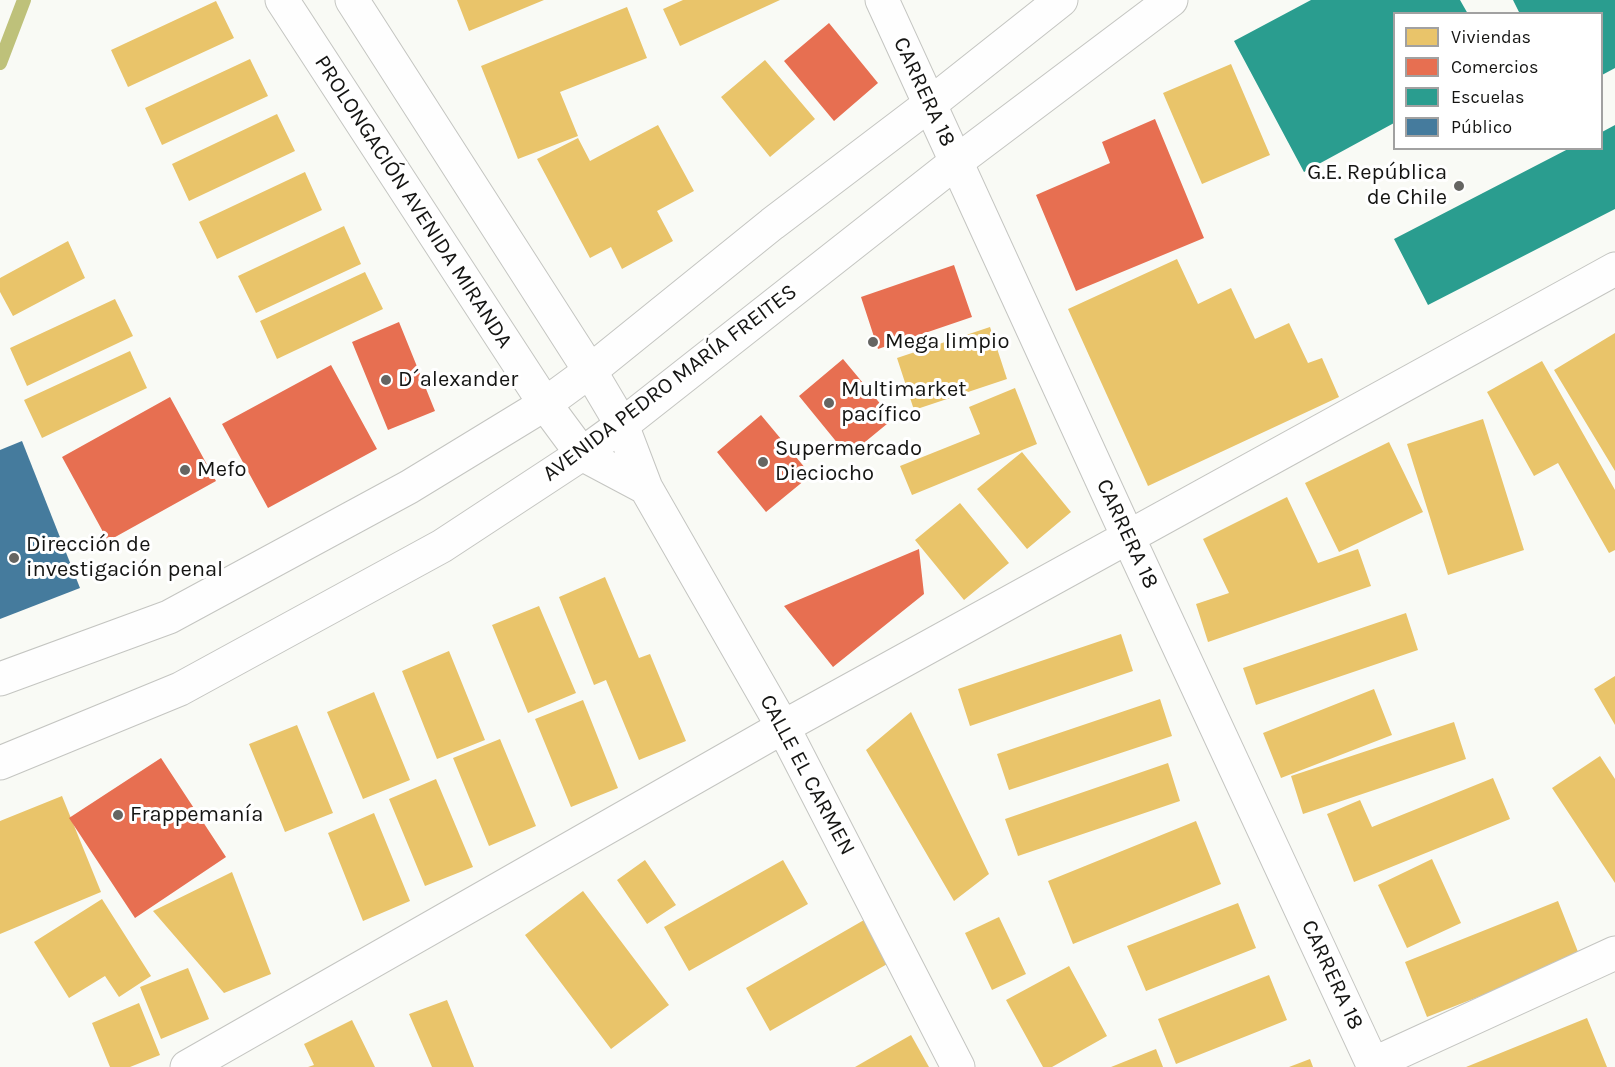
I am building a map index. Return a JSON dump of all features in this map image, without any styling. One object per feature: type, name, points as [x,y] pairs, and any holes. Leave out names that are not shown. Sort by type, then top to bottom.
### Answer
[{"type":"street","name":"PROLONGACIÓN AVENIDA MIRANDA","points":[[282,0],[545,404],[582,454]]},
{"type":"street","points":[[352,0],[590,371]]},
{"type":"street","name":"CARRERA 18","points":[[882,0],[1374,1066]]},
{"type":"street","points":[[0,679],[169,617],[409,487],[545,404],[1061,0]]},
{"type":"street","name":"AVENIDA PEDRO MARÍA FREITES","points":[[0,762],[180,689],[442,546],[622,425],[956,162],[1171,0]]},
{"type":"street","points":[[187,1067],[783,727],[1615,268]]},
{"type":"street","name":"CALLE EL CARMEN","points":[[590,371],[622,425],[646,488],[783,727],[958,1067]]},
{"type":"street","points":[[582,454],[646,488]]},
{"type":"street","points":[[1374,1066],[1615,953]]},
{"type":"building: Viviendas","points":[[457,0],[544,0],[469,31]]},
{"type":"building: Viviendas","points":[[683,0],[780,0],[680,46],[663,9]]},
{"type":"building: Viviendas","points":[[216,1],[234,38],[128,87],[111,50]]},
{"type":"building: Viviendas","points":[[627,7],[647,58],[560,92],[578,136],[518,159],[481,66]]},
{"type":"building: Viviendas","points":[[250,59],[268,96],[162,145],[145,108]]},
{"type":"building: Viviendas","points":[[765,60],[815,119],[770,157],[721,97]]},
{"type":"building: Viviendas","points":[[1231,64],[1270,155],[1202,184],[1163,93]]},
{"type":"building: Viviendas","points":[[277,114],[295,151],[189,201],[172,164]]},
{"type":"building: Viviendas","points":[[658,125],[694,191],[657,211],[673,241],[622,269],[611,247],[590,258],[537,159],[578,138],[590,161]]},
{"type":"building: Viviendas","points":[[305,172],[322,210],[217,259],[199,222]]},
{"type":"building: Viviendas","points":[[344,226],[361,264],[256,313],[238,276]]},
{"type":"building: Viviendas","points":[[68,241],[85,278],[13,316],[0,292],[0,278]]},
{"type":"building: Viviendas","points":[[1177,259],[1198,304],[1231,288],[1255,339],[1289,323],[1308,363],[1322,358],[1339,397],[1148,486],[1068,309]]},
{"type":"building: Viviendas","points":[[365,272],[383,309],[277,359],[260,321]]},
{"type":"building: Viviendas","points":[[115,299],[133,336],[27,386],[10,348]]},
{"type":"building: Viviendas","points":[[990,327],[1007,379],[914,410],[897,358]]},
{"type":"building: Viviendas","points":[[1615,333],[1615,471],[1554,370]]},
{"type":"building: Viviendas","points":[[130,351],[147,388],[42,438],[24,400]]},
{"type":"building: Viviendas","points":[[1542,361],[1615,490],[1615,550],[1609,553],[1558,463],[1534,476],[1487,392]]},
{"type":"building: Viviendas","points":[[1015,388],[1037,444],[912,495],[900,466],[980,434],[969,407]]},
{"type":"building: Viviendas","points":[[1483,419],[1524,550],[1448,575],[1407,444]]},
{"type":"building: Viviendas","points":[[1389,442],[1423,512],[1339,552],[1305,483]]},
{"type":"building: Viviendas","points":[[1022,452],[1071,512],[1027,549],[977,489]]},
{"type":"building: Viviendas","points":[[1287,497],[1318,563],[1358,549],[1371,586],[1208,642],[1196,604],[1229,593],[1203,539]]},
{"type":"building: Viviendas","points":[[960,503],[1009,563],[964,600],[915,540]]},
{"type":"building: Viviendas","points":[[605,577],[639,658],[650,654],[686,741],[639,760],[606,680],[594,685],[559,597]]},
{"type":"building: Viviendas","points":[[539,606],[576,693],[528,713],[492,625]]},
{"type":"building: Viviendas","points":[[1406,613],[1418,650],[1256,705],[1243,668]]},
{"type":"building: Viviendas","points":[[1121,634],[1133,671],[970,726],[958,689]]},
{"type":"building: Viviendas","points":[[449,651],[485,740],[437,759],[402,671]]},
{"type":"building: Viviendas","points":[[1615,676],[1615,725],[1594,689]]},
{"type":"building: Viviendas","points":[[1374,689],[1392,735],[1281,778],[1263,733]]},
{"type":"building: Viviendas","points":[[374,692],[410,780],[363,799],[327,712]]},
{"type":"building: Viviendas","points":[[1160,699],[1172,736],[1009,790],[997,754]]},
{"type":"building: Viviendas","points":[[583,700],[618,788],[571,807],[535,719]]},
{"type":"building: Viviendas","points":[[911,712],[989,874],[954,901],[866,750]]},
{"type":"building: Viviendas","points":[[1454,722],[1466,759],[1303,814],[1291,776]]},
{"type":"building: Viviendas","points":[[297,725],[333,813],[285,832],[249,744]]},
{"type":"building: Viviendas","points":[[500,739],[536,826],[489,846],[453,758]]},
{"type":"building: Viviendas","points":[[1600,756],[1615,779],[1615,883],[1552,788]]},
{"type":"building: Viviendas","points":[[1168,763],[1180,801],[1018,856],[1005,819]]},
{"type":"building: Viviendas","points":[[1493,778],[1510,819],[1354,882],[1327,814],[1360,800],[1372,827]]},
{"type":"building: Viviendas","points":[[436,779],[473,867],[425,886],[389,799]]},
{"type":"building: Viviendas","points":[[62,796],[101,892],[0,934],[0,821]]},
{"type":"building: Viviendas","points":[[374,813],[410,901],[363,921],[328,833]]},
{"type":"building: Viviendas","points":[[1196,821],[1221,884],[1073,944],[1048,881]]},
{"type":"building: Viviendas","points":[[1432,859],[1461,923],[1407,948],[1378,885]]},
{"type":"building: Viviendas","points":[[645,860],[676,905],[647,924],[617,880]]},
{"type":"building: Viviendas","points":[[783,860],[808,904],[689,971],[664,927]]},
{"type":"building: Viviendas","points":[[232,872],[271,974],[224,993],[153,911]]},
{"type":"building: Viviendas","points":[[583,891],[669,1005],[611,1049],[525,935]]},
{"type":"building: Viviendas","points":[[102,899],[151,976],[119,997],[105,976],[69,998],[34,942]]},
{"type":"building: Viviendas","points":[[1558,901],[1580,957],[1427,1017],[1405,962]]},
{"type":"building: Viviendas","points":[[1238,903],[1256,948],[1146,991],[1127,946]]},
{"type":"building: Viviendas","points":[[999,917],[1026,974],[992,990],[965,933]]},
{"type":"building: Viviendas","points":[[864,920],[889,963],[770,1031],[746,988]]},
{"type":"building: Viviendas","points":[[1069,966],[1107,1036],[1052,1067],[1043,1067],[1006,1000]]},
{"type":"building: Viviendas","points":[[188,968],[209,1019],[161,1039],[140,987]]},
{"type":"building: Viviendas","points":[[1269,975],[1287,1020],[1176,1064],[1158,1019]]},
{"type":"building: Viviendas","points":[[447,1000],[474,1067],[432,1067],[409,1014]]},
{"type":"building: Viviendas","points":[[139,1003],[160,1055],[130,1067],[110,1067],[92,1023]]},
{"type":"building: Viviendas","points":[[1587,1018],[1607,1067],[1466,1067]]},
{"type":"building: Viviendas","points":[[352,1020],[375,1067],[308,1067],[314,1065],[304,1044]]},
{"type":"building: Viviendas","points":[[911,1035],[929,1067],[855,1067]]},
{"type":"building: Viviendas","points":[[1156,1049],[1163,1067],[1111,1067]]},
{"type":"building: Viviendas","points":[[1310,1059],[1313,1067],[1289,1067]]},
{"type":"building: Comercios","points":[[829,23],[878,83],[834,121],[784,61]]},
{"type":"building: Comercios","points":[[1155,119],[1204,238],[1076,291],[1036,195],[1110,163],[1102,142]]},
{"type":"building: Comercios","points":[[954,265],[972,317],[878,349],[861,297]]},
{"type":"building: Comercios","points":[[399,322],[435,411],[388,430],[352,342]]},
{"type":"building: Comercios","points":[[843,359],[893,419],[848,456],[799,396]]},
{"type":"building: Comercios","points":[[331,365],[377,449],[268,508],[222,424]]},
{"type":"building: Comercios","points":[[170,397],[216,481],[108,541],[62,457]]},
{"type":"building: Comercios","points":[[761,415],[811,475],[766,512],[717,452]]},
{"type":"building: Comercios","points":[[919,549],[924,594],[833,667],[784,606]]},
{"type":"building: Comercios","points":[[161,758],[226,857],[135,918],[69,818]]},
{"type":"building: Escuelas","points":[[1311,0],[1460,0],[1467,12],[1393,12],[1393,124],[1304,172],[1234,41]]},
{"type":"building: Escuelas","points":[[1513,0],[1615,0],[1615,68],[1603,74],[1603,12],[1519,12]]},
{"type":"building: Escuelas","points":[[1615,125],[1615,209],[1428,305],[1394,239],[1566,150],[1603,150],[1603,131]]},
{"type":"building: Público","points":[[22,441],[80,588],[0,619],[0,450]]},
{"type":"waterway","points":[[0,63],[24,0]]},
{"type":"place","name":"G.E. República de Chile","points":[[1459,186]]},
{"type":"place","name":"Mega limpio","points":[[873,342]]},
{"type":"place","name":"D´alexander","points":[[386,380]]},
{"type":"place","name":"Multimarket pacífico","points":[[829,403]]},
{"type":"place","name":"Supermercado Dieciocho","points":[[763,462]]},
{"type":"place","name":"Mefo","points":[[185,470]]},
{"type":"place","name":"Dirección de investigación penal","points":[[14,558]]},
{"type":"place","name":"Frappemanía","points":[[118,815]]}]
